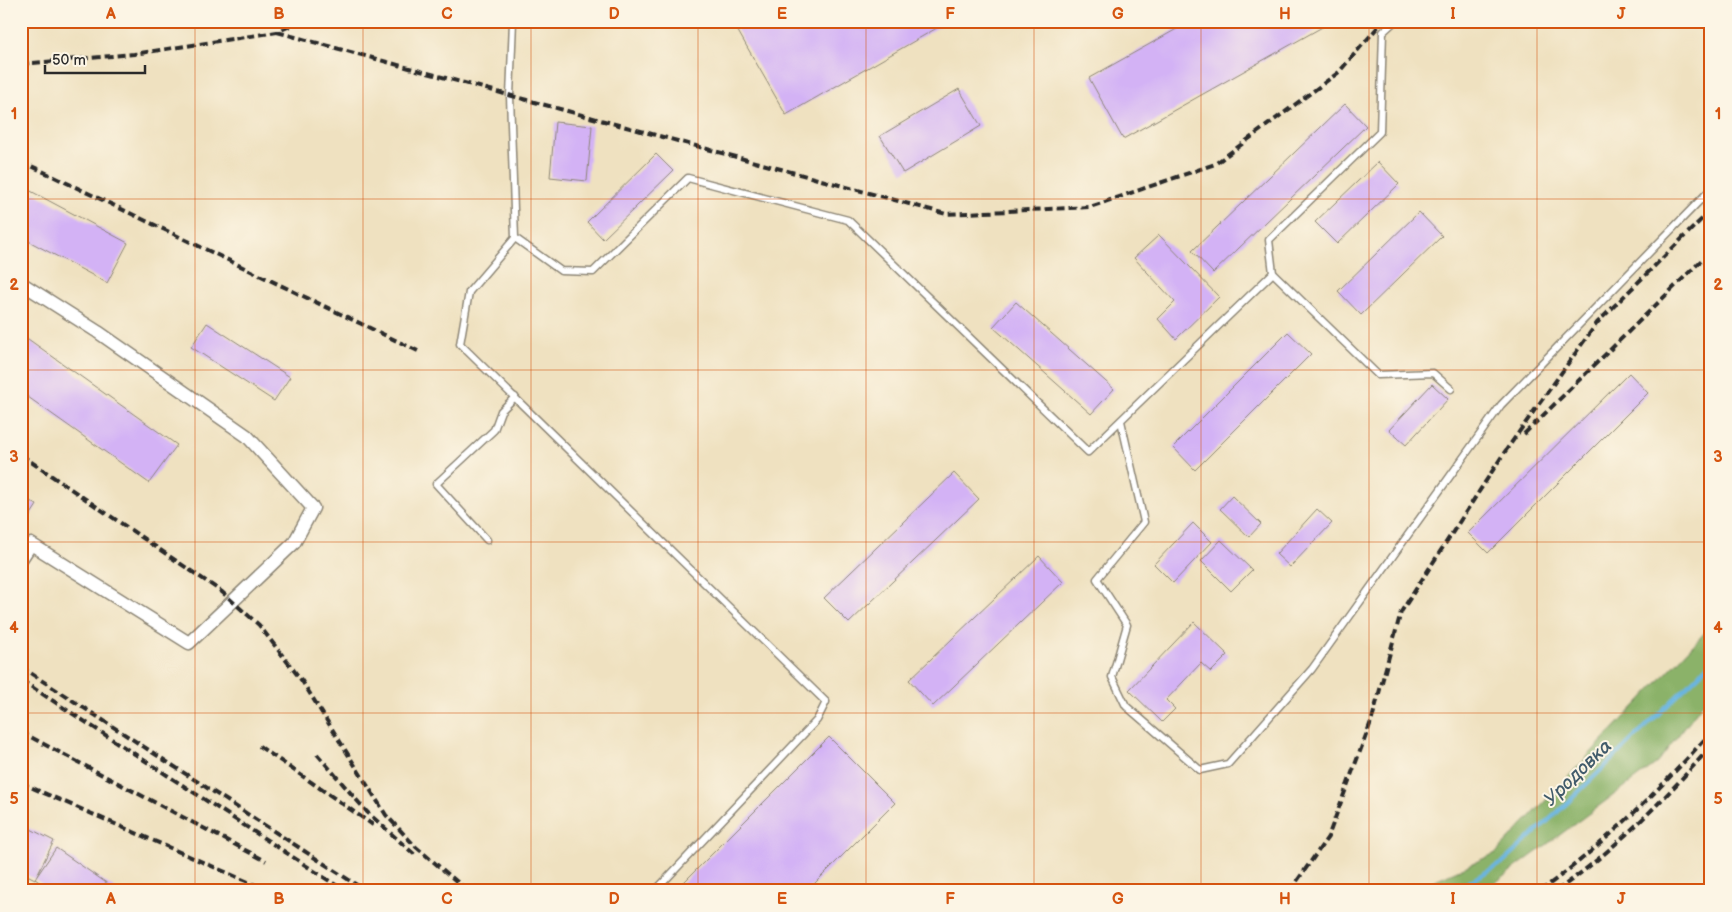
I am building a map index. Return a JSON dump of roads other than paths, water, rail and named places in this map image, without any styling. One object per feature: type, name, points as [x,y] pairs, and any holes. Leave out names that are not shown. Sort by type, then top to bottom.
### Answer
[{"type":"street","points":[[21,283],[98,332],[247,436],[313,508],[294,544],[189,643],[31,544],[21,559]]},
{"type":"lane","points":[[513,21],[510,96],[515,238],[469,292],[460,344],[826,702],[817,720],[655,891]]},
{"type":"lane","points":[[1395,21],[1383,32],[1380,132],[1269,240],[1273,273],[1378,375],[1433,373],[1450,389]]},
{"type":"lane","points":[[515,238],[561,271],[593,272],[688,178],[848,220],[1088,452],[1273,273]]},
{"type":"lane","points":[[1120,421],[1144,522],[1096,579],[1127,625],[1112,677],[1126,706],[1200,770],[1228,764],[1312,669],[1501,405],[1711,189]]},
{"type":"lane","points":[[487,540],[436,484],[494,430],[501,411],[514,397]]},
{"type":"waterway","name":"Уродовка","points":[[1453,891],[1502,863],[1562,808],[1711,663]]},
{"type":"railway","points":[[21,64],[134,54],[277,32],[301,21]]},
{"type":"railway","points":[[277,32],[946,214],[1090,207],[1215,164],[1339,72],[1383,21]]},
{"type":"railway","points":[[21,161],[418,351]]},
{"type":"railway","points":[[1290,891],[1328,837],[1372,719],[1401,612],[1504,453],[1597,323],[1711,210]]},
{"type":"railway","points":[[1524,434],[1711,251]]},
{"type":"railway","points":[[21,455],[222,592],[259,625],[302,681],[386,815],[416,847],[468,891]]},
{"type":"railway","points":[[21,667],[366,891]]},
{"type":"railway","points":[[21,680],[345,891]]},
{"type":"railway","points":[[21,732],[266,861]]},
{"type":"railway","points":[[1540,891],[1609,836],[1651,796],[1711,732]]},
{"type":"railway","points":[[259,746],[373,825]]},
{"type":"railway","points":[[1556,891],[1618,842],[1676,785],[1711,746]]},
{"type":"railway","points":[[317,754],[367,812],[415,855]]},
{"type":"railway","points":[[21,783],[269,891]]}]
